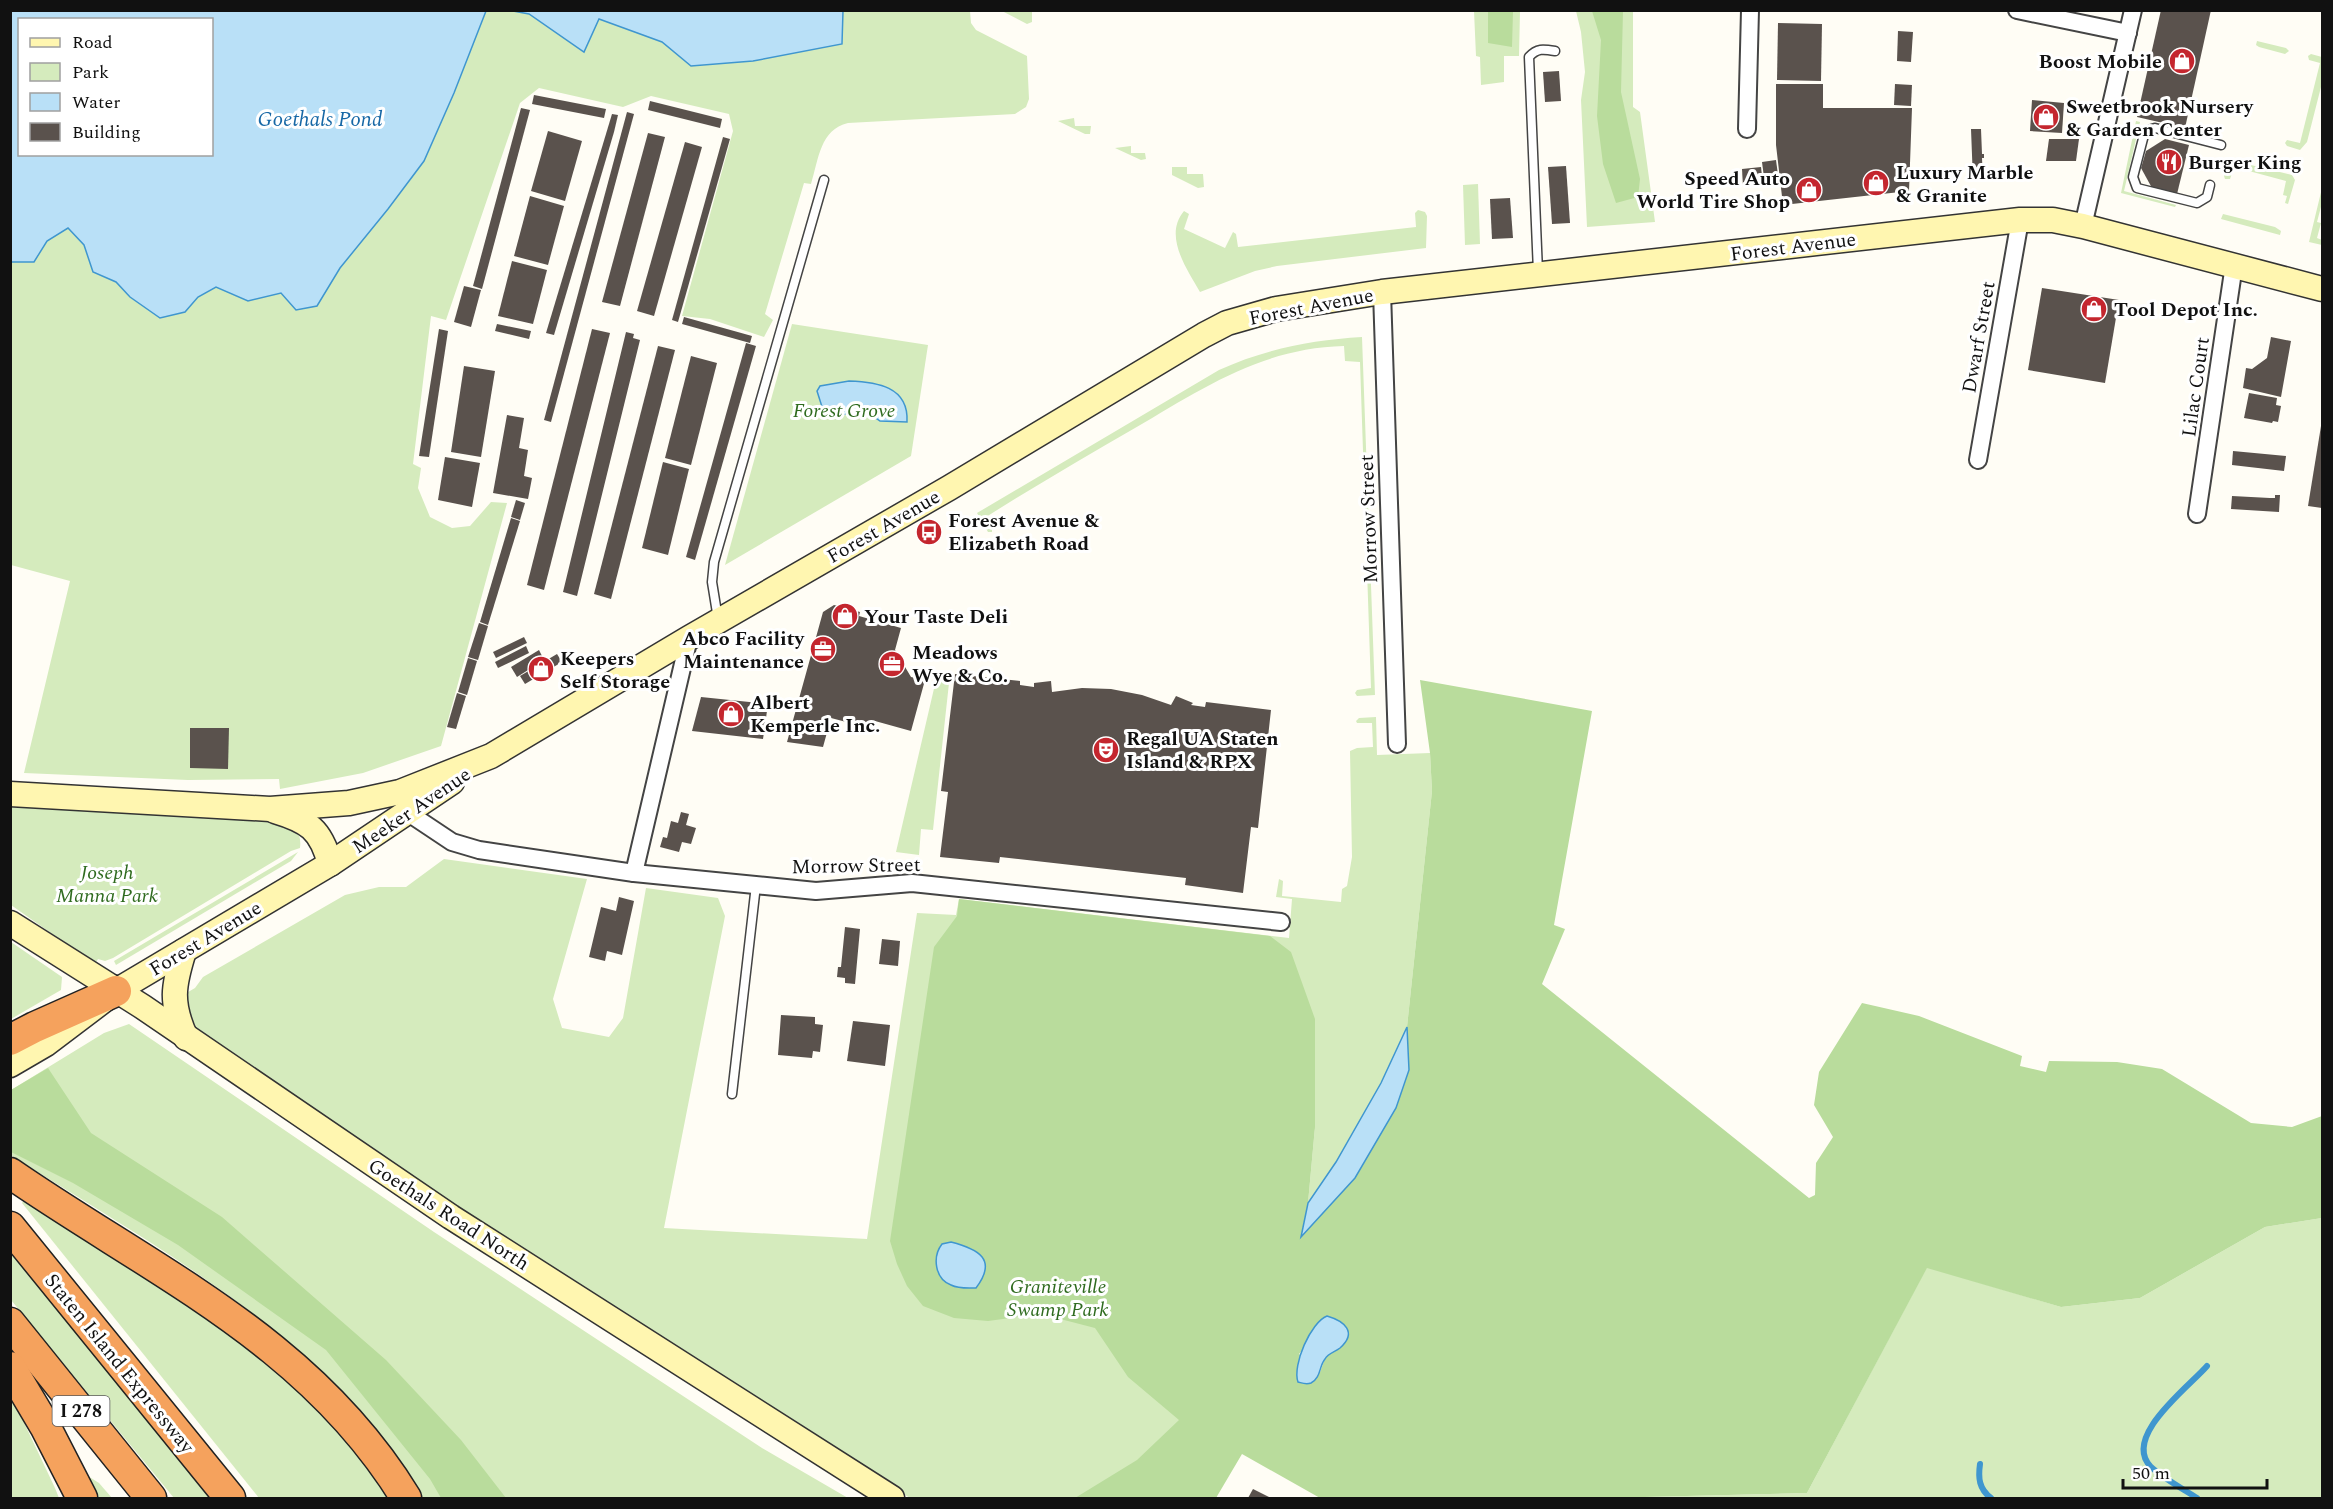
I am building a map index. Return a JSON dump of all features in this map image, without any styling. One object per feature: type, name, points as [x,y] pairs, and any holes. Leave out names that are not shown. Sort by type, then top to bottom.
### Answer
[{"type":"highway","points":[[10,1040],[116,991]]},
{"type":"highway","points":[[10,1173],[206,1298],[282,1355],[346,1420],[373,1452],[406,1498]]},
{"type":"highway","name":"Staten Island Expressway","points":[[10,1227],[230,1498]]},
{"type":"highway","name":"I 278","points":[[10,1323],[151,1498]]},
{"type":"highway","points":[[10,1367],[45,1426],[82,1498]]},
{"type":"main road","name":"Forest Avenue","points":[[10,794],[270,809],[365,801],[400,792],[491,756],[689,638],[949,488],[1204,335],[1227,323],[1276,309],[1382,292],[2020,220],[2053,220],[2083,226],[2322,289]]},
{"type":"main road","name":"Meeker Avenue","points":[[330,864],[491,756]]},
{"type":"main road","name":"Forest Avenue","points":[[10,1065],[46,1044],[116,991],[330,864],[326,847],[316,832],[302,821],[270,809]]},
{"type":"main road","name":"Goethals Road North","points":[[10,923],[116,991],[451,1217],[892,1498]]},
{"type":"main road","points":[[184,951],[173,995],[178,1021],[186,1038]]},
{"type":"street","points":[[1747,129],[1750,10]]},
{"type":"street","points":[[2017,10],[2128,33]]},
{"type":"street","points":[[2083,226],[2133,10]]},
{"type":"street","name":"Dwarf Street","points":[[1978,460],[2020,220]]},
{"type":"street","name":"Lilac Court","points":[[2197,514],[2234,266]]},
{"type":"street","name":"Morrow Street","points":[[1382,292],[1397,744]]},
{"type":"street","points":[[634,873],[689,638]]},
{"type":"street","name":"Morrow Street","points":[[407,812],[452,842],[479,850],[634,873],[816,891],[912,883],[1281,922]]},
{"type":"lane","points":[[1539,275],[1529,57],[1541,49],[1555,51]]},
{"type":"lane","points":[[2210,185],[2207,196],[2198,203],[2137,188],[2133,177],[2145,132],[2154,128],[2221,145]]},
{"type":"lane","points":[[719,621],[712,582],[714,562],[825,180]]},
{"type":"lane","points":[[732,1094],[756,885]]},
{"type":"green space","points":[[10,11],[970,11],[971,23],[976,30],[1027,56],[1029,99],[1026,107],[1015,114],[848,123],[832,132],[822,146],[811,184],[804,183],[765,314],[773,320],[764,337],[710,319],[682,316],[733,131],[729,114],[651,96],[623,107],[539,88],[520,103],[446,320],[431,316],[413,464],[421,468],[418,488],[430,517],[452,528],[470,526],[491,502],[507,503],[441,746],[363,773],[280,789],[279,779],[188,780],[24,773],[70,581],[11,565]]},
{"type":"green space","points":[[1002,11],[1032,12],[1032,22],[1027,24]]},
{"type":"green space","points":[[1474,11],[1520,11],[1519,56],[1504,56],[1504,82],[1481,85],[1480,57],[1476,56]]},
{"type":"green space","points":[[1488,11],[1513,11],[1512,47],[1488,43]]},
{"type":"green space","points":[[1576,11],[1633,11],[1633,107],[1640,112],[1655,222],[1587,227],[1581,100],[1585,72],[1581,32]]},
{"type":"green space","points":[[1592,11],[1623,11],[1621,92],[1640,179],[1638,197],[1616,203],[1603,164],[1597,116],[1601,40]]},
{"type":"green space","points":[[2257,41],[2286,48],[2289,51],[2285,54],[2259,47],[2256,45]]},
{"type":"green space","points":[[2311,54],[2322,57],[2322,83],[2307,142],[2300,150],[2287,146],[2285,143],[2287,140],[2300,143],[2320,63],[2309,60],[2308,56]]},
{"type":"green space","points":[[1074,118],[1075,126],[1091,126],[1090,134],[1085,134],[1058,121]]},
{"type":"green space","points":[[2136,121],[2140,122],[2124,191],[2176,205],[2175,207],[2121,193]]},
{"type":"green space","points":[[1131,146],[1131,153],[1145,153],[1146,159],[1141,160],[1115,148]]},
{"type":"green space","points":[[2230,160],[2292,175],[2295,180],[2288,204],[2285,203],[2287,196],[2283,195],[2286,181],[2234,167],[2230,179],[2225,179]]},
{"type":"green space","points":[[1172,167],[1187,167],[1187,174],[1203,174],[1204,187],[1198,188],[1172,175]]},
{"type":"green space","points":[[1478,184],[1480,244],[1465,245],[1463,185]]},
{"type":"green space","points":[[2322,188],[2322,203],[2317,222],[2321,223],[2317,238],[2322,240],[2322,245],[2309,242]]},
{"type":"green space","points":[[1418,210],[1425,212],[1427,216],[1426,248],[1277,266],[1255,271],[1200,292],[1184,263],[1176,242],[1178,221],[1184,211],[1189,214],[1184,229],[1225,248],[1233,232],[1236,234],[1238,247],[1416,227],[1415,213]]},
{"type":"green space","points":[[2223,214],[2275,227],[2281,231],[2280,235],[2221,219]]},
{"type":"green space","name":"Forest Grove","points":[[792,324],[928,345],[911,456],[725,565]]},
{"type":"green space","points":[[1362,337],[1375,695],[1357,696],[1355,693],[1357,690],[1371,688],[1360,362],[1345,361],[1344,346],[1314,348],[1286,354],[1260,362],[1209,385],[986,517],[992,532],[988,532],[977,513],[1219,370],[1271,351],[1325,340]]},
{"type":"green space","points":[[936,680],[949,683],[933,830],[921,829],[919,855],[896,852]]},
{"type":"green space","points":[[1420,680],[1592,711],[1554,925],[1565,929],[1542,984],[1809,1198],[1815,1195],[1816,1163],[1833,1137],[1814,1105],[1819,1072],[1862,1003],[1919,1016],[2022,1056],[2020,1066],[2046,1072],[2049,1061],[2117,1062],[2162,1069],[2251,1123],[2292,1127],[2322,1116],[2322,1218],[2265,1227],[2140,1298],[2061,1307],[1927,1268],[1807,1493],[1603,1498],[1320,1498],[1242,1454],[1216,1498],[1075,1498],[1137,1460],[1179,1420],[1128,1377],[1095,1328],[1041,1314],[988,1321],[954,1318],[923,1306],[907,1286],[890,1241],[934,947],[957,916],[959,899],[1270,936],[1291,952],[1315,1019],[1315,1127],[1308,1203],[1301,1236],[1409,1070],[1407,1027],[1432,791],[1430,753]],"holes":[[[1305,1347],[1326,1356],[1320,1372],[1299,1354]]]},
{"type":"green space","name":"Graniteville Swamp Park","points":[[1376,717],[1377,755],[1430,753],[1432,791],[1407,1027],[1381,1083],[1336,1162],[1308,1203],[1315,1127],[1216,1498],[910,1498],[491,1233],[195,1035],[183,995],[195,988],[203,977],[345,895],[379,887],[406,887],[444,859],[587,879],[553,999],[562,1028],[609,1037],[623,1018],[646,888],[718,898],[725,916],[664,1228],[867,1239],[917,913],[956,915],[959,899],[1289,938],[1292,899],[1276,897],[1279,879],[1283,881],[1282,896],[1341,902],[1342,889],[1347,886],[1352,857],[1350,751],[1373,747],[1372,723],[1357,723],[1356,721],[1359,718]]},
{"type":"green space","name":"Joseph Manna Park","points":[[10,807],[281,821],[296,830],[300,837],[300,848],[291,851],[113,958],[105,961],[98,959],[95,964],[11,905]]},
{"type":"green space","points":[[298,852],[291,861],[116,965],[114,961]]},
{"type":"green space","points":[[11,942],[62,977],[61,990],[11,1019]]},
{"type":"green space","points":[[129,1024],[434,1232],[762,1448],[848,1498],[421,1498],[368,1425],[339,1390],[273,1329],[163,1250],[11,1155],[11,1090],[104,1033]]},
{"type":"green space","points":[[48,1068],[91,1133],[222,1217],[386,1360],[461,1440],[506,1498],[441,1498],[430,1479],[326,1350],[178,1245],[73,1183],[11,1152],[11,1090]]},
{"type":"green space","points":[[28,1195],[199,1303],[344,1428],[393,1498],[259,1498],[22,1203]]},
{"type":"green space","points":[[2322,1218],[2322,1498],[1603,1498],[1807,1493],[1927,1267],[2061,1307],[2140,1298],[2265,1227]]},
{"type":"green space","points":[[10,1251],[210,1498],[174,1498],[11,1300]]},
{"type":"green space","points":[[10,1393],[55,1488],[59,1498],[11,1498]]},
{"type":"green space","points":[[83,1473],[99,1483],[112,1498],[93,1498]]},
{"type":"water","name":"Goethals Pond","points":[[11,10],[486,11],[424,161],[340,268],[317,306],[296,310],[281,293],[248,301],[216,287],[198,297],[185,312],[160,318],[130,297],[116,282],[93,272],[84,245],[68,228],[47,241],[34,262],[11,262]]},
{"type":"water","points":[[843,10],[842,44],[753,61],[691,66],[662,42],[599,19],[584,52],[529,14],[513,11]]},
{"type":"water","points":[[849,381],[880,385],[897,393],[903,401],[907,422],[880,421],[863,409],[842,415],[823,410],[817,391],[820,386]]},
{"type":"water","points":[[1407,1027],[1409,1070],[1396,1108],[1355,1178],[1301,1237],[1308,1203],[1336,1162],[1381,1083]]},
{"type":"water","points":[[951,1242],[969,1248],[982,1257],[985,1270],[976,1288],[954,1286],[941,1278],[938,1273],[936,1261],[939,1249],[942,1244]]},
{"type":"water","points":[[1327,1316],[1339,1321],[1347,1328],[1348,1337],[1340,1348],[1326,1357],[1314,1381],[1307,1384],[1298,1382],[1298,1365],[1304,1345],[1315,1326]]},
{"type":"building","points":[[2161,10],[2211,10],[2185,128],[2137,117]]},
{"type":"building","points":[[1778,23],[1822,24],[1821,81],[1777,80]]},
{"type":"building","points":[[1898,31],[1913,32],[1911,62],[1897,61]]},
{"type":"building","points":[[1559,71],[1561,101],[1545,102],[1543,72]]},
{"type":"building","points":[[1776,84],[1823,84],[1823,108],[1912,108],[1909,191],[1783,205],[1776,145]]},
{"type":"building","points":[[1895,84],[1912,85],[1911,106],[1894,105]]},
{"type":"building","points":[[534,95],[606,109],[604,118],[532,104]]},
{"type":"building","points":[[2032,100],[2064,103],[2062,133],[2030,131]]},
{"type":"building","points":[[650,101],[722,119],[720,128],[648,110]]},
{"type":"building","points":[[521,108],[530,110],[482,289],[473,286]]},
{"type":"building","points":[[627,112],[634,114],[551,422],[544,420]]},
{"type":"building","points":[[612,114],[618,115],[614,132],[554,335],[546,333]]},
{"type":"building","points":[[1971,129],[1981,129],[1982,154],[1984,154],[1982,158],[1983,181],[1973,181]]},
{"type":"building","points":[[548,131],[582,141],[565,201],[531,191]]},
{"type":"building","points":[[648,133],[665,137],[620,306],[602,302]]},
{"type":"building","points":[[723,137],[730,139],[678,322],[672,320]]},
{"type":"building","points":[[2049,139],[2079,139],[2076,161],[2046,161]]},
{"type":"building","points":[[2165,139],[2189,145],[2177,194],[2152,188],[2141,168],[2146,151]]},
{"type":"building","points":[[685,142],[702,147],[654,316],[637,311]]},
{"type":"building","points":[[1776,160],[1779,183],[1765,185],[1762,162]]},
{"type":"building","points":[[1566,166],[1570,223],[1552,224],[1548,167]]},
{"type":"building","points":[[1761,167],[1763,185],[1743,187],[1742,169]]},
{"type":"building","points":[[530,196],[564,206],[548,265],[514,256]]},
{"type":"building","points":[[1510,198],[1513,238],[1492,239],[1490,199]]},
{"type":"building","points":[[512,261],[547,270],[533,324],[498,316]]},
{"type":"building","points":[[464,286],[481,290],[471,327],[454,322]]},
{"type":"building","points":[[2042,288],[2119,300],[2105,383],[2028,370]]},
{"type":"building","points":[[684,317],[752,336],[750,343],[682,324]]},
{"type":"building","points":[[497,324],[531,331],[529,339],[495,331]]},
{"type":"building","points":[[439,329],[448,331],[429,457],[419,456]]},
{"type":"building","points":[[592,329],[610,333],[544,590],[527,585]]},
{"type":"building","points":[[626,332],[634,334],[633,338],[640,340],[577,596],[563,592]]},
{"type":"building","points":[[2271,337],[2291,341],[2281,397],[2243,388],[2246,368],[2252,369],[2267,358]]},
{"type":"building","points":[[746,343],[756,346],[695,560],[686,557]]},
{"type":"building","points":[[658,346],[675,350],[611,599],[594,594]]},
{"type":"building","points":[[691,356],[717,363],[691,465],[665,458]]},
{"type":"building","points":[[464,366],[495,371],[481,457],[451,452]]},
{"type":"building","points":[[2249,393],[2277,398],[2276,405],[2281,406],[2278,422],[2244,418]]},
{"type":"building","points":[[507,415],[524,418],[519,448],[528,450],[524,476],[532,478],[528,499],[493,493]]},
{"type":"building","points":[[2322,426],[2322,508],[2308,506]]},
{"type":"building","points":[[2233,451],[2286,456],[2284,471],[2232,465]]},
{"type":"building","points":[[445,457],[480,463],[472,507],[438,500]]},
{"type":"building","points":[[663,462],[689,469],[668,555],[642,548]]},
{"type":"building","points":[[2275,495],[2280,495],[2279,512],[2231,509],[2232,496],[2275,498]]},
{"type":"building","points":[[516,500],[525,503],[520,520],[511,517]]},
{"type":"building","points":[[511,518],[520,521],[488,625],[480,622]]},
{"type":"building","points":[[834,605],[860,612],[859,616],[901,628],[895,650],[911,677],[925,680],[911,731],[875,721],[873,729],[831,718],[823,747],[787,742],[823,612]]},
{"type":"building","points":[[479,623],[488,626],[478,660],[468,657]]},
{"type":"building","points":[[524,637],[527,643],[496,658],[493,652]]},
{"type":"building","points":[[526,646],[529,653],[498,668],[495,662]]},
{"type":"building","points":[[539,650],[544,660],[517,677],[511,667]]},
{"type":"building","points":[[557,654],[562,662],[525,684],[520,676]]},
{"type":"building","points":[[468,658],[477,661],[467,695],[458,692]]},
{"type":"building","name":"Regal UA Staten Island & RPX","points":[[955,674],[1020,681],[1020,685],[1034,687],[1034,683],[1051,681],[1052,692],[1082,688],[1111,689],[1142,695],[1171,705],[1176,696],[1193,703],[1191,705],[1205,707],[1206,702],[1271,710],[1258,828],[1251,827],[1243,893],[1185,885],[1186,878],[1000,857],[999,863],[940,857],[948,792],[941,791]]},
{"type":"building","points":[[457,693],[466,696],[456,729],[447,727]]},
{"type":"building","points":[[701,697],[768,704],[763,739],[692,731]]},
{"type":"building","points":[[190,728],[229,728],[228,769],[190,768]]},
{"type":"building","points":[[681,812],[689,814],[686,825],[696,828],[691,844],[682,842],[679,852],[660,847],[663,837],[667,838],[671,821],[678,823]]},
{"type":"building","points":[[619,897],[634,901],[622,955],[607,951],[605,961],[589,957],[601,907],[616,911]]},
{"type":"building","points":[[845,927],[860,929],[855,984],[845,983],[845,978],[837,977],[838,967],[841,967]]},
{"type":"building","points":[[882,939],[900,941],[898,966],[879,964]]},
{"type":"building","points":[[781,1015],[815,1017],[815,1024],[823,1025],[820,1052],[813,1051],[812,1058],[778,1055]]},
{"type":"building","points":[[853,1021],[890,1025],[885,1066],[847,1061]]},
{"type":"building","points":[[1253,1489],[1271,1498],[1248,1498]]},
{"type":"waterway","points":[[2197,1498],[2151,1467],[2144,1455],[2145,1441],[2161,1413],[2207,1366]]},
{"type":"waterway","points":[[1980,1464],[1980,1483],[1991,1498]]},
{"type":"place","name":"Boost Mobile","points":[[2182,61]]},
{"type":"place","name":"Sweetbrook Nursery & Garden Center","points":[[2046,117]]},
{"type":"place","name":"Burger King","points":[[2169,162]]},
{"type":"place","name":"Luxury Marble & Granite","points":[[1876,183]]},
{"type":"place","name":"Speed Auto World Tire Shop","points":[[1809,190]]},
{"type":"place","name":"Tool Depot Inc.","points":[[2094,309]]},
{"type":"place","name":"Forest Avenue & Elizabeth Road","points":[[929,532]]},
{"type":"place","name":"Your Taste Deli","points":[[845,616]]},
{"type":"place","name":"Abco Facility Maintenance","points":[[823,649]]},
{"type":"place","name":"Meadows Wye & Co.","points":[[892,664]]},
{"type":"place","name":"Keepers Self Storage","points":[[541,669]]},
{"type":"place","name":"Albert Kemperle Inc.","points":[[731,714]]},
{"type":"place","name":"Regal UA Staten Island & RPX","points":[[1106,750]]}]
